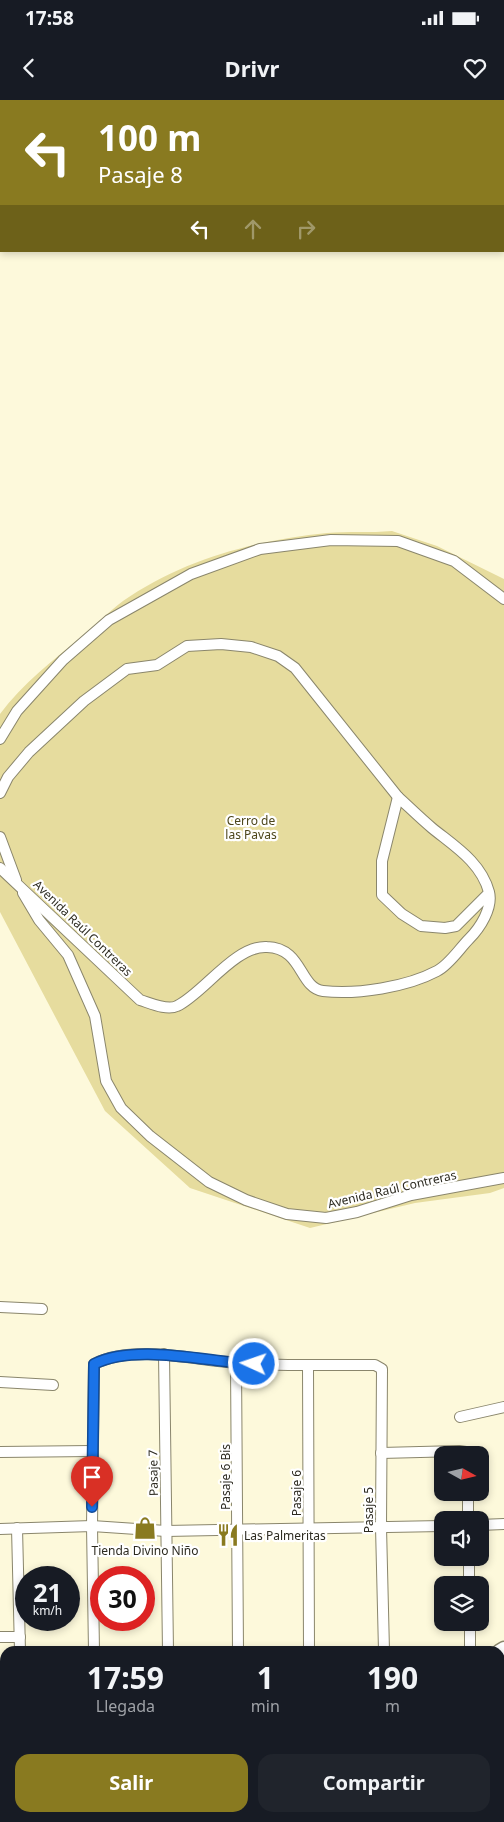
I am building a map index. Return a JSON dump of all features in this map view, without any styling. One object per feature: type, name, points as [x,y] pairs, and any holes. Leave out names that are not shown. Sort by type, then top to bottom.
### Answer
[{"type":"street","points":[[0,738],[16,711],[63,660],[109,620],[191,574],[260,549],[331,540],[398,541],[454,561],[504,599]]},
{"type":"street","points":[[0,793],[8,777],[29,752],[84,701],[127,669],[157,664],[187,646],[221,644],[251,647],[278,656],[296,668],[398,797],[466,854],[478,870],[489,892],[456,926],[445,928],[421,926],[402,914],[382,895],[382,861],[398,797]]},
{"type":"street","name":"Avenida Raúl Contreras","points":[[0,837],[17,882],[39,920],[68,955],[96,1016],[106,1081],[121,1108],[150,1136],[209,1182],[246,1200],[287,1214],[326,1218],[357,1212],[411,1196],[504,1178]]},
{"type":"street","name":"Avenida Raúl Contreras","points":[[0,868],[140,1000],[168,1006],[176,1006],[248,950],[266,946],[281,949],[292,956],[310,984],[321,991],[356,992],[388,988],[439,971],[477,930],[486,914],[489,892]]},
{"type":"street","points":[[0,1307],[42,1309]]},
{"type":"street","points":[[94,1646],[92,1451],[94,1364],[106,1358],[164,1354],[236,1363],[308,1365]]},
{"type":"street","name":"Pasaje 7","points":[[164,1354],[168,1646]]},
{"type":"street","name":"Pasaje 6 Bis","points":[[236,1363],[238,1646]]},
{"type":"street","name":"Pasaje 5","points":[[308,1365],[375,1365],[382,1369],[381,1527],[384,1646]]},
{"type":"street","name":"Pasaje 6","points":[[308,1365],[309,1646]]},
{"type":"street","points":[[0,1382],[53,1385]]},
{"type":"street","points":[[460,1417],[504,1407]]},
{"type":"street","points":[[0,1452],[92,1451]]},
{"type":"street","points":[[381,1453],[434,1452]]},
{"type":"street","points":[[489,1525],[504,1524]]},
{"type":"street","points":[[0,1529],[92,1526],[166,1531],[434,1526]]},
{"type":"street","points":[[17,1528],[20,1646]]},
{"type":"street","points":[[470,1631],[470,1646]]},
{"type":"street","points":[[0,1637],[20,1637]]},
{"type":"green space","name":"Cerro de las Pavas","points":[[392,531],[437,546],[504,579],[504,1188],[490,1193],[415,1203],[310,1228],[190,1188],[105,1111],[0,912],[0,714],[18,692],[39,672],[118,605],[146,586],[170,574],[221,554],[274,541],[327,533]]},
{"type":"place","name":"Tienda Divino Niño","points":[[145,1528]]},
{"type":"place","name":"Las Palmeritas","points":[[228,1535]]},
{"type":"route","points":[[92,1507],[94,1364],[106,1358],[164,1354],[254,1364]]}]
